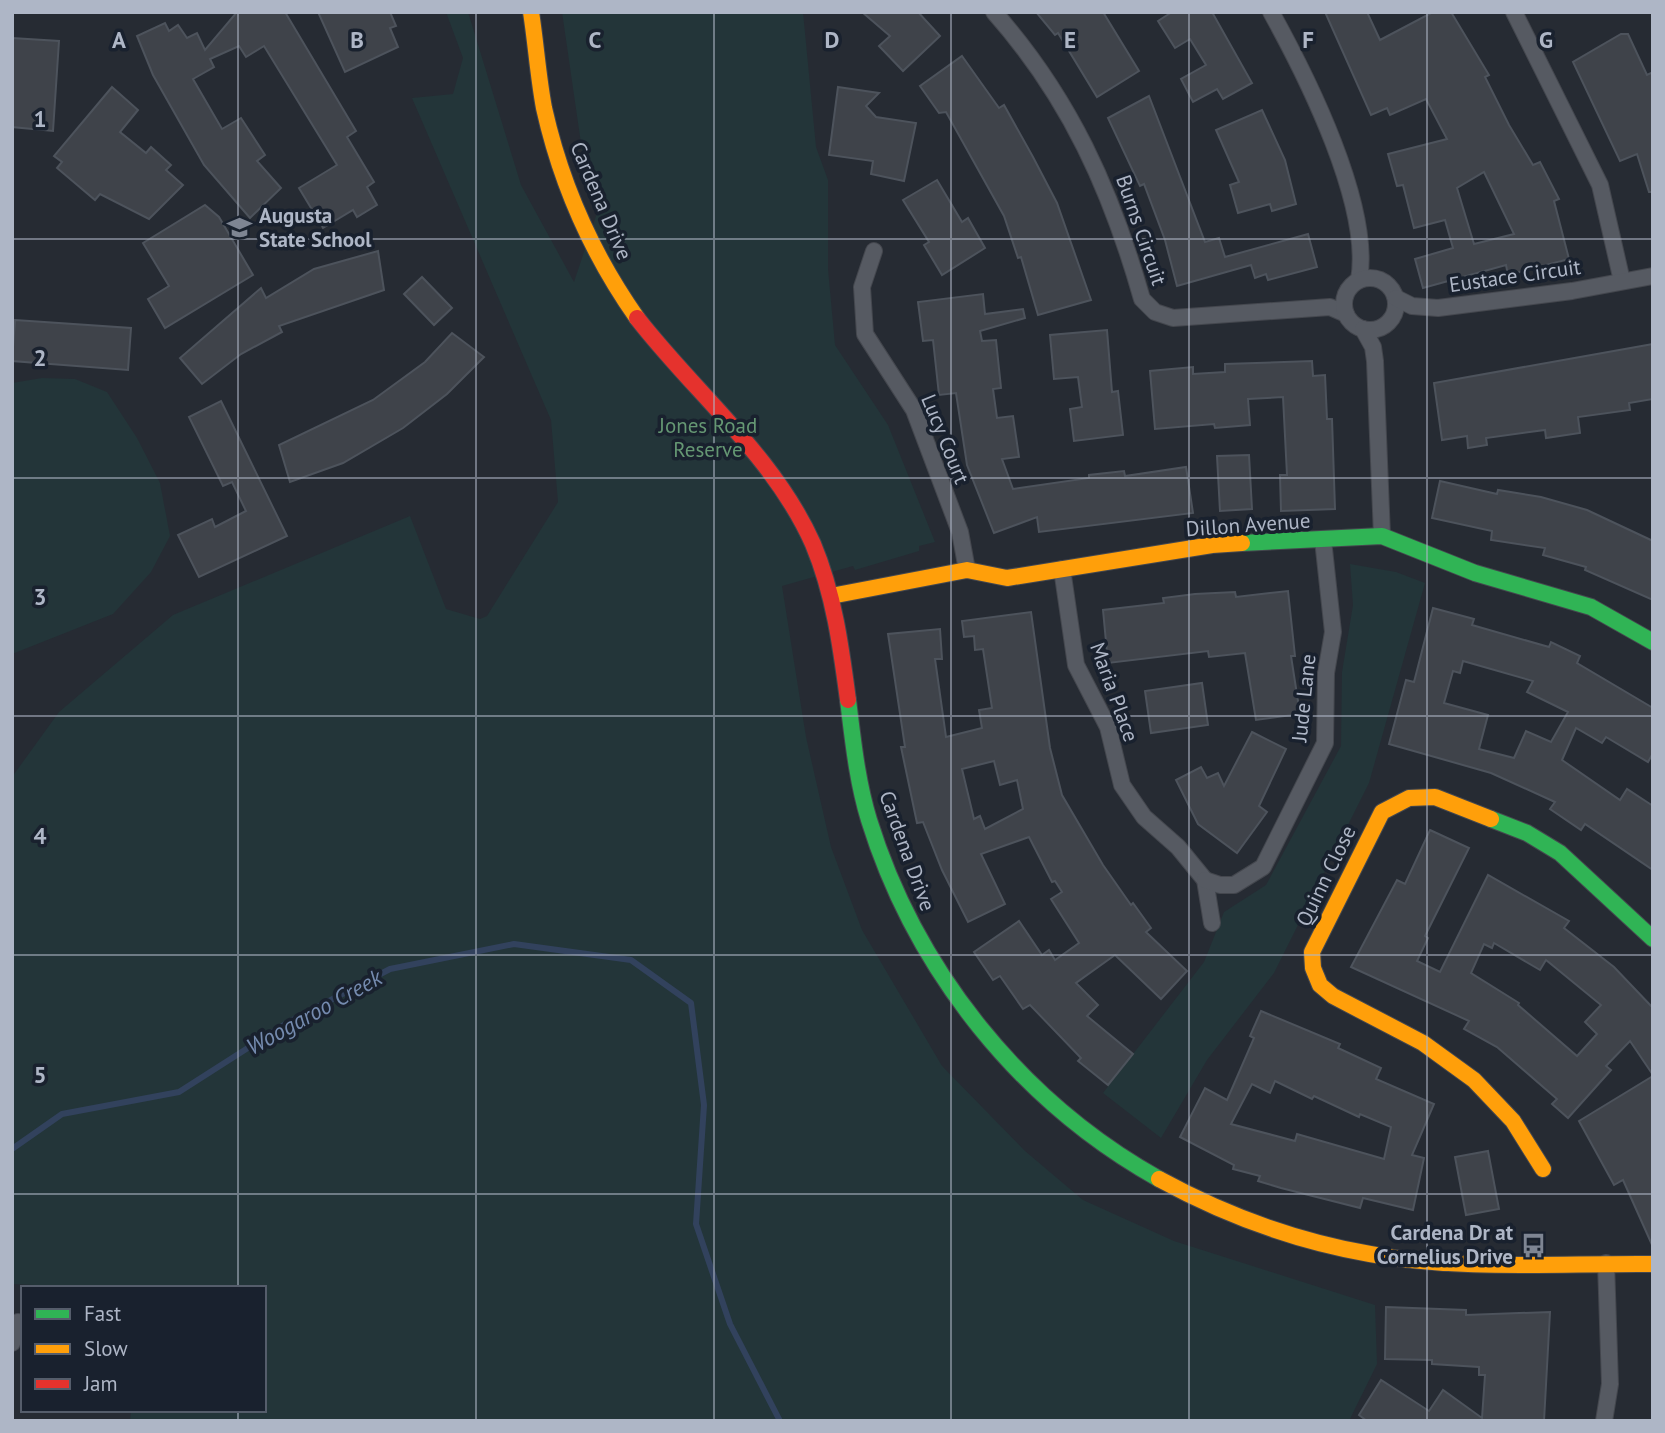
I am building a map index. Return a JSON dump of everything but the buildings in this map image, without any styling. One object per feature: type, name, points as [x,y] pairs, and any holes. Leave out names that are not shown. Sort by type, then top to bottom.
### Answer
[{"type":"street","name":"Cardena Drive","points":[[531,12],[543,99],[555,149],[578,212],[599,258],[641,322],[745,440],[792,504],[813,544],[831,596],[858,774],[869,819],[896,891],[925,949],[956,1000],[990,1043],[1044,1097],[1083,1130],[1161,1182],[1219,1211],[1275,1232],[1328,1246],[1406,1258],[1653,1264]]},
{"type":"street","name":"Burns Circuit","points":[[994,12],[1024,46],[1057,95],[1101,176],[1142,299],[1155,312],[1173,318],[1346,306]]},
{"type":"street","points":[[1271,12],[1304,72],[1332,140],[1355,214],[1367,279],[1346,306],[1371,329],[1382,536]]},
{"type":"street","points":[[1514,12],[1600,186],[1622,281]]},
{"type":"street","name":"Lucy Court","points":[[874,251],[862,287],[865,334],[914,410],[960,533],[967,570]]},
{"type":"street","name":"Eustace Circuit","points":[[1395,305],[1438,308],[1572,291],[1653,276]]},
{"type":"street","points":[[1367,279],[1388,285],[1395,305],[1371,329]]},
{"type":"street","name":"Dillon Avenue","points":[[831,596],[967,570],[1007,578],[1212,545],[1382,536],[1475,573],[1591,607],[1653,642]]},
{"type":"street","name":"Jude Lane","points":[[1205,880],[1220,885],[1234,885],[1264,867],[1325,743],[1326,673],[1333,632],[1325,581],[1323,540]]},
{"type":"street","name":"Maria Place","points":[[1062,569],[1076,664],[1108,727],[1122,785],[1144,817],[1178,846],[1205,880],[1212,923]]},
{"type":"street","name":"Quinn Close","points":[[1543,1169],[1513,1121],[1474,1080],[1423,1043],[1333,996],[1320,985],[1313,968],[1312,952],[1381,812],[1409,798],[1435,797],[1527,833],[1560,853],[1653,939]]},
{"type":"street","points":[[1604,1421],[1610,1384],[1605,1263]]},
{"type":"street","points":[[12,1343],[18,1322]]},
{"type":"green space","name":"Jones Road Reserve","points":[[446,12],[468,12],[521,185],[574,282],[601,201],[585,171],[562,12],[803,12],[816,147],[828,180],[828,269],[835,345],[888,425],[935,542],[919,546],[919,551],[855,570],[853,566],[782,586],[806,737],[831,847],[862,930],[942,1066],[1025,1151],[1083,1200],[1174,1241],[1375,1305],[1377,1364],[1349,1421],[130,1421],[131,1412],[266,1412],[266,1286],[12,1284],[12,777],[59,712],[173,615],[410,516],[446,609],[480,619],[487,616],[558,502],[551,420],[412,98],[453,94],[463,58]]},
{"type":"green space","points":[[42,378],[75,379],[107,392],[137,438],[160,483],[170,536],[151,572],[113,614],[12,654],[12,383]]},
{"type":"green space","points":[[1350,564],[1396,572],[1425,583],[1369,783],[1274,973],[1207,1060],[1161,1138],[1103,1093],[1204,962],[1224,912],[1266,885],[1341,746],[1342,672],[1353,605]]},
{"type":"waterway","name":"Woogaroo Creek","points":[[12,1149],[62,1114],[179,1092],[287,1023],[390,969],[514,944],[631,960],[691,1003],[704,1105],[696,1224],[730,1324],[780,1421]]},
{"type":"traffic: fast","points":[[1242,543],[1382,536],[1475,573],[1591,607],[1653,642]]},
{"type":"traffic: fast","points":[[848,700],[858,775],[869,820],[889,876],[915,929],[945,980],[980,1027],[1019,1071],[1062,1112],[1109,1148],[1159,1179]]},
{"type":"traffic: fast","points":[[1491,819],[1527,833],[1560,853],[1653,939]]},
{"type":"traffic: slow","points":[[531,12],[544,108],[559,164],[592,243],[637,318]]},
{"type":"traffic: slow","points":[[831,596],[967,570],[1007,578],[1212,545],[1242,543]]},
{"type":"traffic: slow","points":[[1491,819],[1435,797],[1409,798],[1382,812],[1312,952],[1313,968],[1320,985],[1333,996],[1423,1043],[1474,1080],[1513,1121],[1543,1169]]},
{"type":"traffic: slow","points":[[1159,1179],[1209,1204],[1261,1225],[1315,1242],[1370,1254],[1440,1263],[1653,1264]]},
{"type":"traffic: jam","points":[[637,318],[732,426],[777,482],[797,512],[813,544],[826,582],[848,700]]},
{"type":"place","name":"Augusta State School","points":[[239,228]]},
{"type":"place","name":"Cardena Dr at Cornelius Drive","points":[[1533,1245]]}]
